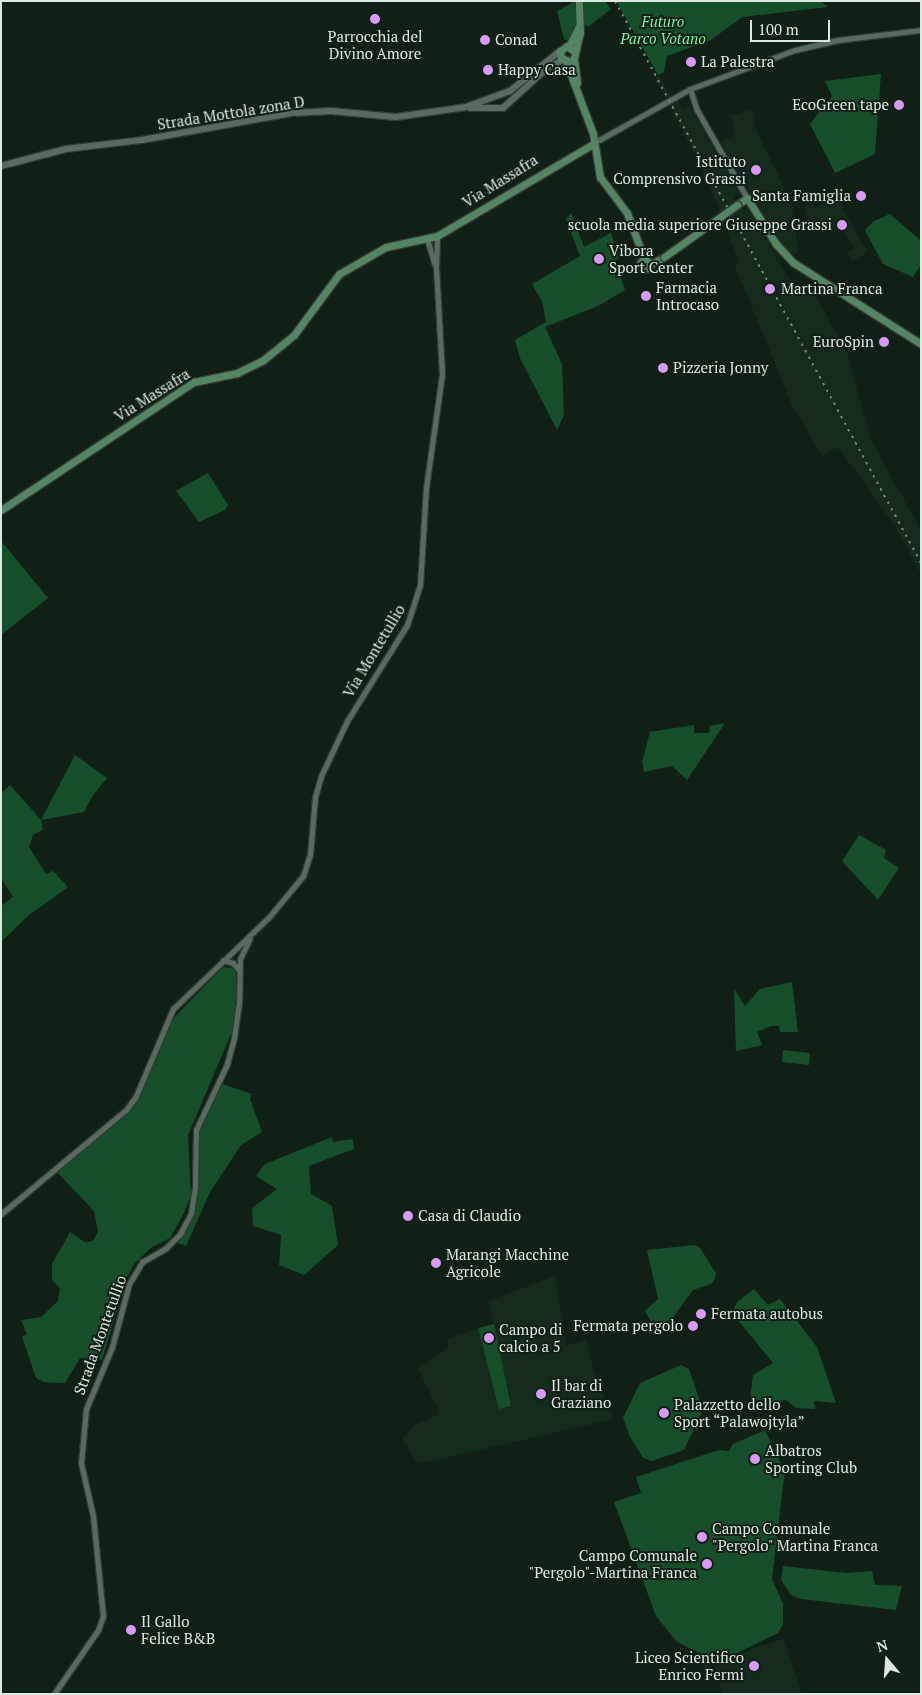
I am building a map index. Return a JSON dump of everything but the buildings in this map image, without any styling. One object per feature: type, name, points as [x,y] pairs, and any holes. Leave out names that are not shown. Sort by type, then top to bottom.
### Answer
[{"type":"main road","points":[[577,84],[575,55],[579,26],[579,1]]},
{"type":"main road","points":[[579,26],[569,46],[560,51],[577,84],[596,142],[600,177],[627,213],[645,261],[664,257],[747,198],[776,244],[794,263],[921,344]]},
{"type":"main road","points":[[569,46],[575,55]]},
{"type":"main road","name":"Strada Mottola zona D","points":[[1,166],[66,150],[142,140],[292,113],[330,112],[396,117],[466,107],[510,91],[560,51]]},
{"type":"main road","points":[[492,99],[494,109],[503,108],[546,70],[575,55]]},
{"type":"main road","name":"Strada Mottola zona D","points":[[466,107],[494,109]]},
{"type":"main road","name":"Via Massafra","points":[[1,510],[194,382],[237,373],[262,360],[294,334],[338,274],[386,247],[437,236],[596,142]]},
{"type":"street","name":"Via Massafra","points":[[596,142],[690,89],[795,50],[838,40],[921,30]]},
{"type":"street","points":[[690,89],[697,110],[747,198]]},
{"type":"street","name":"Via Montetullio","points":[[254,931],[289,895],[303,876],[310,855],[315,797],[328,759],[347,721],[407,626],[417,602],[426,488],[442,374],[436,268],[437,236]]},
{"type":"street","name":"Via Montetullio","points":[[427,239],[436,268]]},
{"type":"street","points":[[1,1214],[126,1110],[136,1096],[172,1008],[254,931]]},
{"type":"street","name":"Strada Montetullio","points":[[54,1694],[98,1630],[103,1616],[93,1516],[81,1463],[86,1409],[112,1347],[129,1284],[142,1262],[166,1248],[180,1234],[191,1212],[196,1187],[196,1130],[227,1064],[234,1038],[239,1004],[238,971],[240,959],[254,931]]},
{"type":"street","points":[[223,960],[240,959],[237,953],[230,953]]},
{"type":"street","points":[[223,960],[233,962],[238,971]]},
{"type":"shaded area","points":[[660,76],[673,102],[677,100],[683,110],[690,107],[737,190],[734,200],[738,209],[747,210],[752,215],[797,293],[811,286],[847,353],[871,439],[921,531],[921,574],[895,526],[838,447],[822,456],[791,403],[735,266],[739,263],[718,206],[695,154],[655,78]]},
{"type":"shaded area","name":"Istituto Comprensivo Grassi","points":[[752,109],[756,130],[792,203],[798,252],[792,255],[773,234],[721,142],[736,134],[730,116]]},
{"type":"shaded area","name":"scuola media superiore Giuseppe Grassi","points":[[832,190],[868,252],[852,261],[847,252],[854,248],[842,229],[836,232],[829,220],[811,228],[804,214],[807,212],[805,207],[812,204],[814,209],[824,203],[824,194]]},
{"type":"shaded area","points":[[555,1276],[566,1346],[586,1339],[594,1371],[614,1419],[418,1464],[402,1439],[415,1425],[440,1414],[418,1368],[448,1349],[448,1338],[494,1324],[488,1301]]},
{"type":"shaded area","name":"Liceo Scientifico Enrico Fermi","points":[[783,1639],[802,1694],[723,1694],[715,1673],[717,1661]]},
{"type":"green space","points":[[576,1],[576,23],[572,38],[568,41],[564,39],[557,11]]},
{"type":"green space","points":[[581,1],[605,1],[611,9],[589,26],[581,25]]},
{"type":"green space","name":"Futuro Parco Votano","points":[[616,1],[821,1],[827,7],[742,17],[711,40],[667,56],[664,72],[658,75]]},
{"type":"green space","points":[[881,74],[875,154],[835,173],[810,124],[832,96],[825,81]]},
{"type":"green space","points":[[571,213],[584,247],[611,233],[619,258],[615,260],[625,290],[598,306],[545,327],[562,364],[564,415],[557,430],[520,358],[515,340],[546,322],[542,301],[532,284],[580,256],[566,219]]},
{"type":"green space","points":[[890,214],[921,241],[921,265],[913,277],[883,264],[865,230],[874,221]]},
{"type":"green space","points":[[208,473],[228,505],[225,510],[199,522],[176,491]]},
{"type":"green space","points":[[1,541],[48,598],[1,635]]},
{"type":"green space","points":[[725,723],[687,780],[672,766],[644,772],[642,762],[650,732],[694,725],[694,733],[709,733],[710,726]]},
{"type":"green space","points":[[75,755],[107,778],[91,798],[84,812],[41,820]]},
{"type":"green space","points":[[10,785],[41,820],[43,830],[33,835],[29,847],[46,874],[53,871],[68,887],[29,915],[1,942],[1,906],[13,897],[1,878],[1,793]]},
{"type":"green space","points":[[859,835],[886,850],[884,858],[899,868],[878,900],[842,861]]},
{"type":"green space","points":[[223,967],[235,968],[237,991],[232,1032],[188,1135],[191,1195],[184,1213],[170,1238],[152,1247],[134,1264],[127,1277],[102,1360],[80,1358],[65,1383],[44,1382],[36,1378],[22,1337],[27,1334],[21,1320],[41,1317],[58,1301],[60,1288],[52,1280],[52,1264],[70,1232],[86,1243],[94,1240],[98,1231],[94,1211],[56,1171],[129,1111],[169,1023]]},
{"type":"green space","points":[[792,982],[798,1032],[780,1032],[779,1026],[771,1026],[757,1032],[762,1045],[736,1051],[734,989],[745,1006],[760,989]]},
{"type":"green space","points":[[783,1050],[810,1053],[809,1065],[782,1062]]},
{"type":"green space","points":[[222,1084],[252,1094],[250,1099],[262,1132],[241,1145],[210,1192],[186,1246],[174,1242],[194,1204],[195,1147],[203,1122]]},
{"type":"green space","points":[[332,1137],[333,1142],[353,1139],[354,1149],[309,1166],[311,1194],[332,1206],[338,1245],[304,1275],[279,1265],[281,1235],[253,1226],[252,1208],[277,1189],[256,1176],[265,1164]]},
{"type":"green space","points":[[695,1245],[700,1248],[716,1273],[715,1279],[711,1284],[693,1290],[663,1331],[655,1329],[645,1311],[658,1299],[647,1250]]},
{"type":"green space","points":[[754,1289],[768,1305],[780,1299],[817,1347],[836,1403],[814,1401],[815,1409],[796,1408],[786,1400],[770,1403],[750,1399],[753,1375],[773,1363],[732,1313],[737,1302]]},
{"type":"green space","points":[[494,1324],[511,1406],[499,1409],[478,1328]]},
{"type":"green space","name":"Palazzetto dello Sport “Palawojtyla”","points":[[681,1365],[689,1369],[703,1410],[684,1450],[652,1461],[643,1458],[630,1437],[623,1418],[640,1383]]},
{"type":"green space","name":"Campo Comunale \"Pergolo\" Martina Franca","points":[[765,1430],[781,1464],[780,1469],[785,1469],[772,1579],[783,1604],[783,1624],[778,1633],[737,1653],[708,1657],[677,1642],[656,1616],[614,1502],[641,1493],[636,1477],[719,1450],[729,1451],[733,1444]]},
{"type":"green space","points":[[783,1566],[846,1573],[872,1571],[875,1585],[902,1586],[896,1610],[801,1599],[791,1595],[781,1580]]},
{"type":"railway","points":[[615,1],[921,563]]},
{"type":"place","name":"Parrocchia del Divino Amore","points":[[375,19]]},
{"type":"place","name":"Conad","points":[[485,40]]},
{"type":"place","name":"La Palestra","points":[[691,62]]},
{"type":"place","name":"Happy Casa","points":[[488,70]]},
{"type":"place","name":"EcoGreen tape","points":[[899,105]]},
{"type":"place","name":"Istituto Comprensivo Grassi","points":[[756,170]]},
{"type":"place","name":"Santa Famiglia","points":[[861,196]]},
{"type":"place","name":"scuola media superiore Giuseppe Grassi","points":[[842,225]]},
{"type":"place","name":"Vibora Sport Center","points":[[599,259]]},
{"type":"place","name":"Martina Franca","points":[[770,289]]},
{"type":"place","name":"Farmacia Introcaso","points":[[646,296]]},
{"type":"place","name":"EuroSpin","points":[[884,342]]},
{"type":"place","name":"Pizzeria Jonny","points":[[663,368]]},
{"type":"place","name":"Casa di Claudio","points":[[408,1216]]},
{"type":"place","name":"Marangi Macchine Agricole","points":[[436,1263]]},
{"type":"place","name":"Fermata autobus","points":[[701,1314]]},
{"type":"place","name":"Fermata pergolo","points":[[693,1326]]},
{"type":"place","name":"Campo di calcio a 5","points":[[489,1338]]},
{"type":"place","name":"Il bar di Graziano","points":[[541,1394]]},
{"type":"place","name":"Palazzetto dello Sport “Palawojtyla”","points":[[664,1413]]},
{"type":"place","name":"Albatros Sporting Club","points":[[755,1459]]},
{"type":"place","name":"Campo Comunale \"Pergolo\" Martina Franca","points":[[702,1537]]},
{"type":"place","name":"Campo Comunale \"Pergolo\"-Martina Franca","points":[[707,1564]]},
{"type":"place","name":"Il Gallo Felice B&B","points":[[131,1630]]},
{"type":"place","name":"Liceo Scientifico Enrico Fermi","points":[[754,1666]]}]
